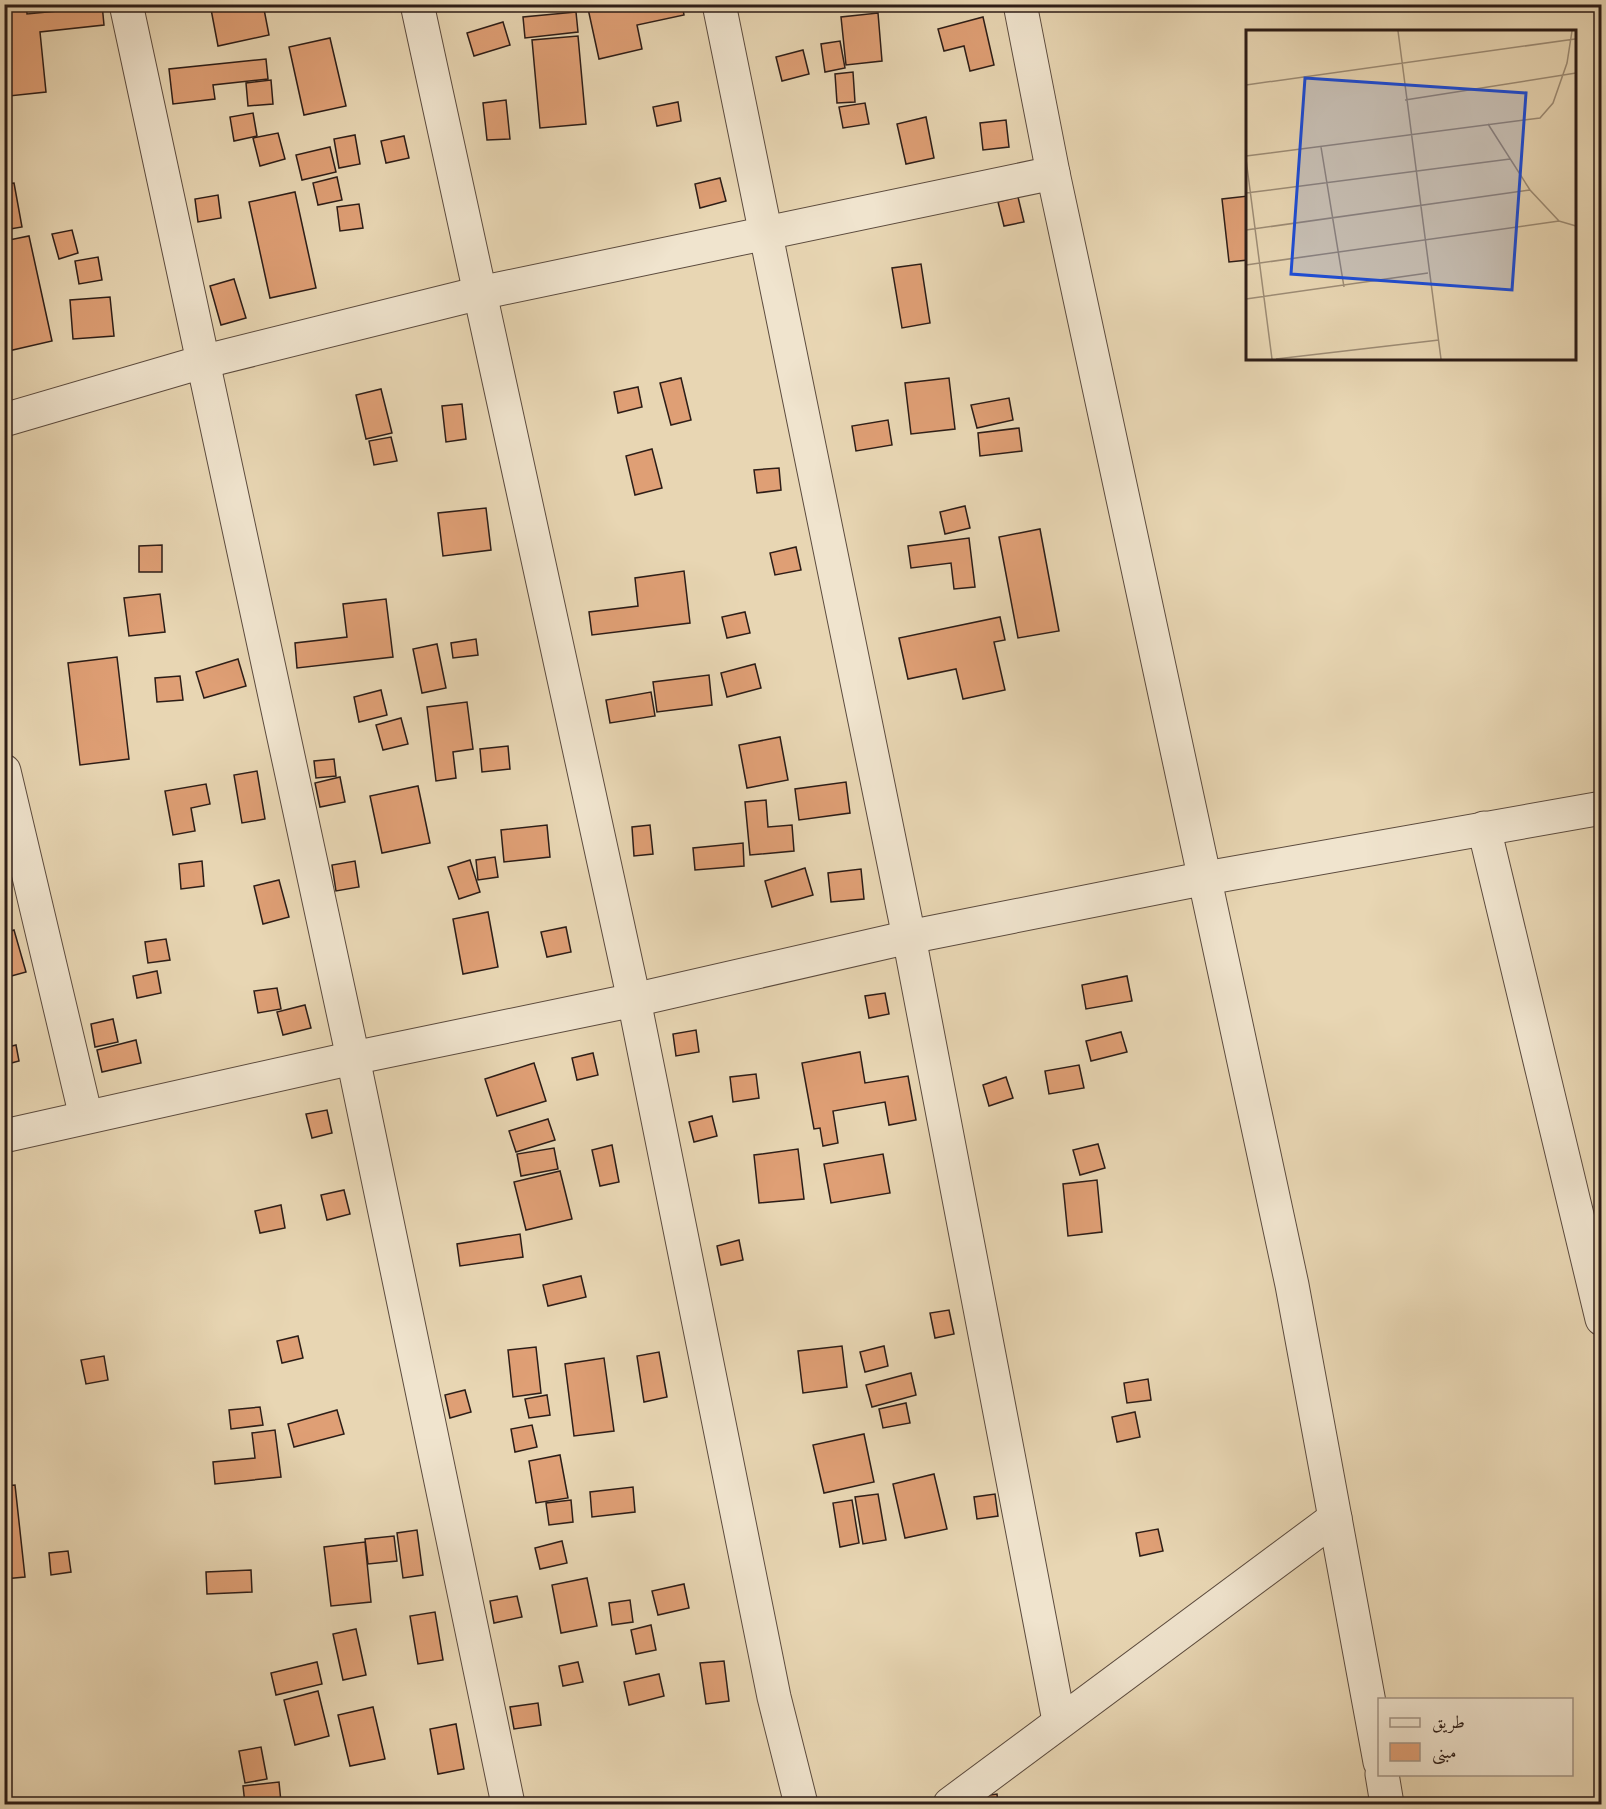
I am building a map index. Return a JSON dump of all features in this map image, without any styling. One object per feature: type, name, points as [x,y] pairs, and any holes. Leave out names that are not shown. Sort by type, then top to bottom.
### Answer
[{"type":"street","points":[[126,4],[353,1058],[508,1804]]},
{"type":"street","points":[[417,4],[634,1000],[774,1697],[801,1804]]},
{"type":"street","points":[[719,4],[768,234],[909,937],[1059,1721]]},
{"type":"street","points":[[1020,4],[1053,173],[1292,1285],[1378,1751]]},
{"type":"street","points":[[4,420],[202,362],[480,293],[1053,173]]},
{"type":"street","points":[[4,771],[86,1117]]},
{"type":"street","points":[[4,1136],[353,1058],[634,1000],[909,937],[1206,878],[1602,808]]},
{"type":"street","points":[[1484,828],[1602,1319]]},
{"type":"street","points":[[950,1804],[1335,1518]]},
{"type":"street","points":[[1382,1776],[1387,1804]]},
{"type":"building","points":[[4,4],[26,4],[27,14],[78,9],[78,4],[102,4],[104,25],[40,32],[46,92],[9,96],[4,54]]},
{"type":"building","points":[[157,4],[184,4],[184,5],[158,11]]},
{"type":"building","points":[[210,4],[263,4],[269,35],[218,46]]},
{"type":"building","points":[[276,4],[295,4],[276,8]]},
{"type":"building","points":[[587,4],[682,4],[684,15],[637,25],[642,49],[599,59]]},
{"type":"building","points":[[576,12],[578,32],[525,38],[523,17]]},
{"type":"building","points":[[878,13],[882,61],[846,65],[841,17]]},
{"type":"building","points":[[983,17],[994,65],[970,71],[964,46],[944,51],[938,29]]},
{"type":"building","points":[[503,22],[510,45],[474,56],[467,33]]},
{"type":"building","points":[[578,36],[586,124],[540,128],[532,40]]},
{"type":"building","points":[[330,38],[346,106],[304,115],[289,47]]},
{"type":"building","points":[[840,41],[845,68],[825,72],[821,44]]},
{"type":"building","points":[[803,50],[809,74],[782,81],[776,57]]},
{"type":"building","points":[[266,59],[268,79],[213,85],[215,99],[173,104],[169,69]]},
{"type":"building","points":[[853,72],[855,102],[837,103],[835,74]]},
{"type":"building","points":[[271,80],[273,104],[248,106],[246,83]]},
{"type":"building","points":[[506,100],[510,139],[487,140],[483,103]]},
{"type":"building","points":[[678,102],[681,121],[657,126],[653,107]]},
{"type":"building","points":[[865,103],[869,124],[843,128],[839,107]]},
{"type":"building","points":[[253,113],[257,136],[234,141],[230,117]]},
{"type":"building","points":[[926,117],[934,158],[906,164],[897,124]]},
{"type":"building","points":[[1006,120],[1009,147],[983,150],[980,123]]},
{"type":"building","points":[[278,133],[285,159],[260,166],[253,138]]},
{"type":"building","points":[[355,135],[360,164],[339,168],[334,139]]},
{"type":"building","points":[[404,136],[409,158],[386,163],[381,141]]},
{"type":"building","points":[[330,147],[336,172],[302,180],[296,155]]},
{"type":"building","points":[[337,177],[342,200],[318,205],[313,183]]},
{"type":"building","points":[[720,178],[726,201],[700,208],[695,184]]},
{"type":"building","points":[[14,183],[22,227],[4,230],[4,184]]},
{"type":"building","points":[[295,192],[316,288],[270,298],[249,202]]},
{"type":"building","points":[[218,195],[221,218],[198,222],[195,199]]},
{"type":"building","points":[[1246,196],[1246,260],[1229,262],[1222,199]]},
{"type":"building","points":[[1018,197],[1024,222],[1004,226],[998,202]]},
{"type":"building","points":[[359,204],[363,228],[340,231],[337,207]]},
{"type":"building","points":[[72,230],[78,253],[59,259],[52,234]]},
{"type":"building","points":[[29,236],[52,341],[4,352],[4,241]]},
{"type":"building","points":[[98,257],[102,280],[79,284],[75,261]]},
{"type":"building","points":[[921,264],[930,323],[902,328],[892,268]]},
{"type":"building","points":[[234,279],[246,318],[221,325],[210,286]]},
{"type":"building","points":[[110,297],[114,336],[73,339],[70,300]]},
{"type":"building","points":[[681,378],[691,420],[671,425],[660,383]]},
{"type":"building","points":[[949,378],[955,429],[911,434],[905,383]]},
{"type":"building","points":[[638,387],[642,407],[618,413],[614,392]]},
{"type":"building","points":[[381,389],[392,433],[366,439],[356,395]]},
{"type":"building","points":[[1009,398],[1013,420],[977,428],[971,405]]},
{"type":"building","points":[[462,404],[466,439],[446,442],[442,406]]},
{"type":"building","points":[[888,420],[892,445],[856,451],[852,426]]},
{"type":"building","points":[[1019,428],[1022,451],[980,456],[978,433]]},
{"type":"building","points":[[391,437],[397,461],[374,465],[369,441]]},
{"type":"building","points":[[652,449],[662,488],[635,495],[626,456]]},
{"type":"building","points":[[779,468],[781,490],[757,493],[754,470]]},
{"type":"building","points":[[965,506],[970,528],[945,534],[940,512]]},
{"type":"building","points":[[486,508],[491,550],[443,556],[438,513]]},
{"type":"building","points":[[1040,529],[1059,631],[1018,638],[999,537]]},
{"type":"building","points":[[969,538],[975,587],[954,589],[951,563],[911,568],[908,546]]},
{"type":"building","points":[[162,545],[162,572],[139,572],[139,546]]},
{"type":"building","points":[[796,547],[801,570],[775,575],[770,553]]},
{"type":"building","points":[[684,571],[690,623],[592,635],[589,612],[638,606],[635,578]]},
{"type":"building","points":[[160,594],[165,632],[129,636],[124,598]]},
{"type":"building","points":[[386,599],[393,657],[297,668],[295,643],[347,637],[343,604]]},
{"type":"building","points":[[745,612],[750,633],[727,638],[722,617]]},
{"type":"building","points":[[1000,617],[1005,640],[994,642],[1005,690],[963,699],[956,669],[908,679],[899,638]]},
{"type":"building","points":[[476,639],[478,655],[453,658],[451,643]]},
{"type":"building","points":[[437,644],[446,688],[422,693],[413,649]]},
{"type":"building","points":[[117,657],[129,759],[80,765],[68,663]]},
{"type":"building","points":[[238,659],[246,686],[204,698],[196,672]]},
{"type":"building","points":[[755,664],[761,688],[727,697],[721,673]]},
{"type":"building","points":[[709,675],[712,705],[657,712],[653,682]]},
{"type":"building","points":[[180,676],[183,700],[157,702],[155,678]]},
{"type":"building","points":[[381,690],[387,715],[359,722],[354,697]]},
{"type":"building","points":[[651,692],[655,716],[610,723],[606,700]]},
{"type":"building","points":[[467,702],[473,749],[453,752],[456,778],[436,781],[427,707]]},
{"type":"building","points":[[401,718],[408,744],[383,750],[376,725]]},
{"type":"building","points":[[780,737],[788,780],[747,788],[739,745]]},
{"type":"building","points":[[508,746],[510,769],[482,772],[480,749]]},
{"type":"building","points":[[334,759],[336,776],[316,778],[314,761]]},
{"type":"building","points":[[257,771],[265,819],[242,823],[234,775]]},
{"type":"building","points":[[340,777],[345,802],[320,807],[315,783]]},
{"type":"building","points":[[846,782],[850,813],[799,820],[795,789]]},
{"type":"building","points":[[206,784],[210,804],[191,808],[195,831],[173,835],[165,791]]},
{"type":"building","points":[[418,786],[430,843],[382,853],[370,796]]},
{"type":"building","points":[[766,800],[768,827],[792,825],[794,851],[750,855],[745,802]]},
{"type":"building","points":[[547,825],[550,857],[504,862],[501,830]]},
{"type":"building","points":[[650,825],[653,854],[634,856],[632,827]]},
{"type":"building","points":[[743,843],[744,866],[695,870],[693,848]]},
{"type":"building","points":[[495,857],[498,877],[478,880],[476,860]]},
{"type":"building","points":[[470,860],[480,892],[459,899],[448,867]]},
{"type":"building","points":[[202,861],[204,886],[181,889],[179,864]]},
{"type":"building","points":[[355,861],[359,887],[336,891],[332,865]]},
{"type":"building","points":[[805,868],[813,895],[772,907],[765,881]]},
{"type":"building","points":[[861,869],[864,899],[831,902],[828,873]]},
{"type":"building","points":[[279,880],[289,917],[263,924],[254,886]]},
{"type":"building","points":[[488,912],[498,967],[463,974],[453,919]]},
{"type":"building","points":[[566,927],[571,952],[547,957],[541,932]]},
{"type":"building","points":[[14,930],[26,972],[4,978],[4,933]]},
{"type":"building","points":[[166,939],[170,960],[148,963],[145,942]]},
{"type":"building","points":[[157,971],[161,993],[137,998],[133,976]]},
{"type":"building","points":[[1127,976],[1132,1001],[1086,1009],[1082,985]]},
{"type":"building","points":[[277,988],[281,1009],[258,1013],[254,991]]},
{"type":"building","points":[[885,993],[889,1014],[869,1018],[865,996]]},
{"type":"building","points":[[305,1005],[311,1028],[283,1035],[277,1012]]},
{"type":"building","points":[[113,1019],[118,1042],[95,1047],[91,1024]]},
{"type":"building","points":[[696,1030],[699,1052],[676,1056],[673,1034]]},
{"type":"building","points":[[1121,1032],[1127,1052],[1091,1061],[1086,1041]]},
{"type":"building","points":[[136,1040],[141,1063],[102,1072],[97,1050]]},
{"type":"building","points":[[16,1045],[19,1061],[4,1065],[4,1048]]},
{"type":"building","points":[[860,1052],[865,1083],[908,1076],[916,1120],[889,1125],[885,1102],[833,1111],[838,1143],[823,1146],[820,1128],[814,1129],[802,1063]]},
{"type":"building","points":[[593,1053],[598,1075],[577,1080],[572,1058]]},
{"type":"building","points":[[534,1063],[546,1101],[497,1116],[485,1079]]},
{"type":"building","points":[[1079,1065],[1084,1088],[1049,1094],[1045,1071]]},
{"type":"building","points":[[756,1074],[759,1098],[733,1102],[730,1077]]},
{"type":"building","points":[[1006,1077],[1013,1098],[989,1106],[983,1085]]},
{"type":"building","points":[[327,1110],[332,1133],[312,1138],[306,1114]]},
{"type":"building","points":[[712,1116],[717,1136],[694,1142],[689,1122]]},
{"type":"building","points":[[548,1119],[555,1140],[516,1152],[509,1131]]},
{"type":"building","points":[[1098,1144],[1105,1168],[1080,1175],[1073,1150]]},
{"type":"building","points":[[612,1145],[619,1182],[600,1186],[592,1150]]},
{"type":"building","points":[[554,1148],[558,1169],[521,1176],[517,1154]]},
{"type":"building","points":[[798,1149],[804,1199],[759,1203],[754,1155]]},
{"type":"building","points":[[883,1154],[890,1193],[831,1203],[824,1164]]},
{"type":"building","points":[[560,1171],[572,1219],[526,1230],[514,1182]]},
{"type":"building","points":[[1097,1180],[1102,1232],[1068,1236],[1063,1184]]},
{"type":"building","points":[[344,1190],[350,1214],[327,1220],[321,1195]]},
{"type":"building","points":[[281,1205],[285,1228],[260,1233],[255,1211]]},
{"type":"building","points":[[520,1234],[523,1257],[460,1266],[457,1244]]},
{"type":"building","points":[[739,1240],[743,1260],[721,1265],[717,1246]]},
{"type":"building","points":[[581,1276],[586,1297],[548,1306],[543,1285]]},
{"type":"building","points":[[949,1310],[954,1334],[935,1338],[930,1313]]},
{"type":"building","points":[[298,1336],[303,1358],[282,1363],[277,1341]]},
{"type":"building","points":[[842,1346],[847,1387],[803,1393],[798,1351]]},
{"type":"building","points":[[884,1346],[888,1366],[865,1372],[860,1352]]},
{"type":"building","points":[[536,1347],[541,1393],[513,1397],[508,1350]]},
{"type":"building","points":[[659,1352],[667,1397],[644,1402],[637,1356]]},
{"type":"building","points":[[104,1356],[108,1380],[86,1384],[81,1360]]},
{"type":"building","points":[[604,1358],[614,1431],[574,1436],[565,1364]]},
{"type":"building","points":[[911,1373],[916,1395],[872,1407],[866,1385]]},
{"type":"building","points":[[1148,1379],[1151,1400],[1127,1403],[1124,1383]]},
{"type":"building","points":[[465,1390],[471,1412],[450,1418],[445,1395]]},
{"type":"building","points":[[547,1395],[550,1415],[529,1418],[525,1399]]},
{"type":"building","points":[[906,1403],[910,1423],[883,1428],[879,1409]]},
{"type":"building","points":[[260,1407],[263,1425],[231,1429],[229,1410]]},
{"type":"building","points":[[337,1410],[344,1434],[294,1447],[288,1424]]},
{"type":"building","points":[[1135,1412],[1140,1437],[1117,1442],[1112,1417]]},
{"type":"building","points":[[532,1425],[537,1447],[515,1452],[511,1429]]},
{"type":"building","points":[[275,1430],[281,1477],[215,1484],[213,1462],[255,1458],[252,1433]]},
{"type":"building","points":[[864,1434],[874,1482],[824,1493],[813,1445]]},
{"type":"building","points":[[560,1455],[568,1498],[536,1503],[529,1461]]},
{"type":"building","points":[[934,1474],[947,1529],[905,1538],[893,1484]]},
{"type":"building","points":[[15,1485],[25,1577],[4,1579],[4,1486]]},
{"type":"building","points":[[633,1487],[635,1512],[592,1517],[590,1492]]},
{"type":"building","points":[[878,1494],[886,1540],[863,1544],[855,1497]]},
{"type":"building","points":[[995,1494],[998,1516],[977,1519],[974,1497]]},
{"type":"building","points":[[571,1500],[573,1522],[549,1525],[546,1503]]},
{"type":"building","points":[[852,1500],[859,1543],[840,1547],[833,1503]]},
{"type":"building","points":[[1158,1529],[1163,1551],[1140,1556],[1136,1533]]},
{"type":"building","points":[[417,1530],[423,1575],[403,1578],[397,1533]]},
{"type":"building","points":[[394,1536],[397,1561],[368,1564],[365,1539]]},
{"type":"building","points":[[562,1541],[567,1563],[540,1569],[535,1548]]},
{"type":"building","points":[[365,1542],[371,1602],[331,1606],[324,1547]]},
{"type":"building","points":[[68,1551],[71,1572],[51,1575],[49,1553]]},
{"type":"building","points":[[251,1570],[252,1592],[207,1594],[206,1572]]},
{"type":"building","points":[[587,1578],[597,1626],[561,1633],[552,1585]]},
{"type":"building","points":[[684,1584],[689,1608],[658,1615],[652,1591]]},
{"type":"building","points":[[517,1596],[522,1617],[494,1623],[490,1601]]},
{"type":"building","points":[[630,1600],[633,1622],[612,1625],[609,1603]]},
{"type":"building","points":[[435,1612],[443,1660],[418,1664],[410,1616]]},
{"type":"building","points":[[651,1625],[656,1650],[636,1654],[631,1630]]},
{"type":"building","points":[[356,1629],[366,1675],[343,1680],[333,1634]]},
{"type":"building","points":[[724,1661],[729,1701],[706,1704],[700,1663]]},
{"type":"building","points":[[317,1662],[322,1684],[276,1695],[271,1673]]},
{"type":"building","points":[[578,1662],[583,1682],[563,1686],[559,1666]]},
{"type":"building","points":[[659,1674],[664,1696],[629,1705],[624,1682]]},
{"type":"building","points":[[318,1691],[329,1736],[295,1745],[284,1700]]},
{"type":"building","points":[[538,1703],[541,1725],[514,1729],[510,1707]]},
{"type":"building","points":[[373,1707],[385,1759],[350,1766],[338,1715]]},
{"type":"building","points":[[456,1724],[464,1769],[438,1774],[430,1729]]},
{"type":"building","points":[[261,1747],[267,1779],[245,1783],[239,1751]]},
{"type":"building","points":[[279,1782],[281,1802],[245,1804],[243,1786]]},
{"type":"building","points":[[997,1794],[998,1804],[956,1804],[955,1800]]}]
